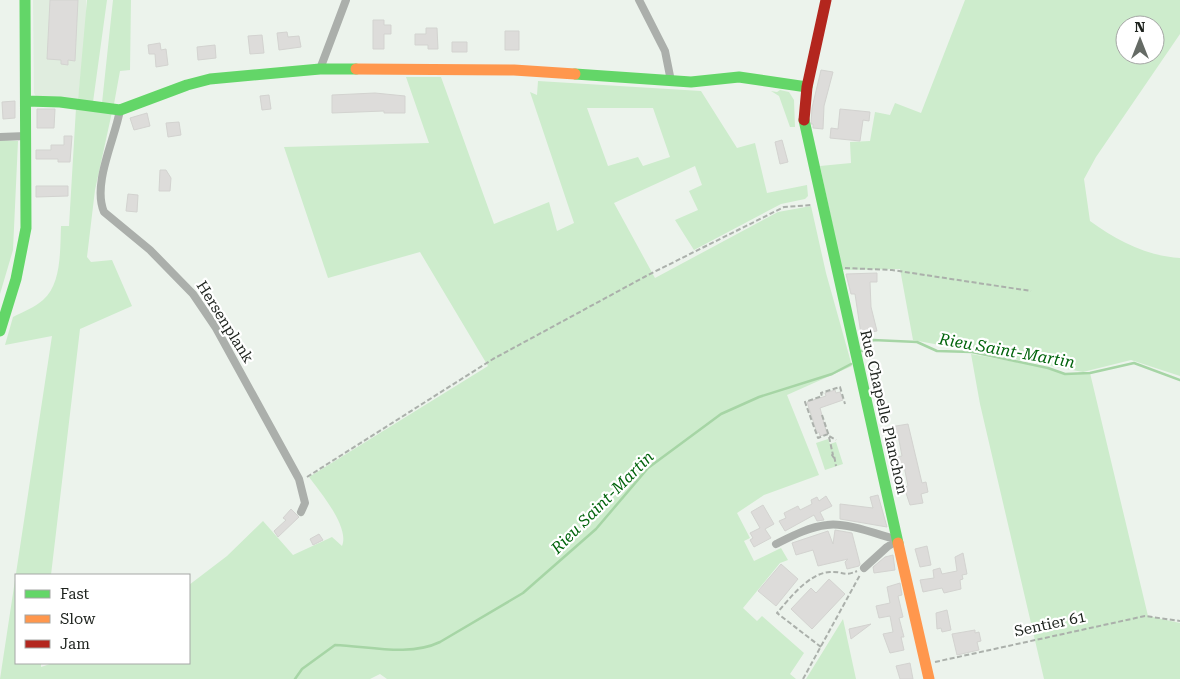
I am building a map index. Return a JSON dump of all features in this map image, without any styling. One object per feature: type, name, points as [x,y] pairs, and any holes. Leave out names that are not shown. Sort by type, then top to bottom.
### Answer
[{"type":"street","points":[[0,331],[26,228],[24,0]]},
{"type":"street","points":[[320,69],[346,0]]},
{"type":"street","points":[[639,0],[664,51],[671,81]]},
{"type":"street","name":"Rue Chapelle Planchon","points":[[826,0],[806,87],[803,125],[929,679]]},
{"type":"street","points":[[26,101],[60,102],[120,110],[187,85],[210,79],[320,69],[505,70],[671,81],[750,78],[806,87]]},
{"type":"street","name":"Hersenplank","points":[[120,110],[107,155],[100,196],[104,212],[150,250],[193,294],[216,328],[299,479],[304,491],[305,503],[302,512]]},
{"type":"street","points":[[0,137],[26,136]]},
{"type":"street","points":[[776,544],[795,535],[826,525],[837,524],[898,540]]},
{"type":"street","points":[[864,568],[887,547],[898,540]]},
{"type":"path","points":[[299,479],[304,479],[315,473],[493,359],[660,270],[784,207],[820,204]]},
{"type":"path","points":[[836,268],[892,270],[1030,291]]},
{"type":"path","points":[[836,440],[828,435],[818,438],[805,402],[822,396],[821,393],[840,387],[846,404]]},
{"type":"path","points":[[822,415],[836,466]]},
{"type":"path","points":[[821,647],[777,613],[805,584],[821,574],[831,571],[848,576],[864,568]]},
{"type":"path","points":[[803,679],[864,568]]},
{"type":"path","name":"Sentier 61","points":[[926,664],[1145,616],[1180,621]]},
{"type":"shaded area","points":[[33,0],[86,0],[86,25],[78,100],[36,96],[34,93]]},
{"type":"green space","points":[[87,0],[107,0],[93,102],[78,100]]},
{"type":"green space","points":[[113,0],[131,0],[130,70],[120,71],[114,104],[102,103]]},
{"type":"green space","points":[[965,0],[1180,0],[1180,34],[1165,56],[1165,15],[1115,15],[1115,65],[1159,65],[1096,157],[1084,179],[1090,221],[1111,235],[1144,251],[1180,258],[1180,376],[1131,360],[1083,372],[913,340],[900,269],[842,270],[820,166],[851,163],[850,142],[870,141],[875,112],[890,115],[895,103],[921,113]]},
{"type":"green space","points":[[406,77],[441,77],[494,224],[549,202],[557,231],[574,223],[530,92],[537,95],[538,81],[701,91],[737,148],[755,143],[767,193],[807,185],[808,196],[805,199],[781,204],[694,250],[675,220],[698,210],[689,191],[702,185],[695,166],[614,203],[655,278],[778,212],[811,206],[826,273],[852,366],[787,395],[819,475],[764,495],[737,513],[750,538],[744,541],[754,561],[781,548],[788,560],[780,563],[743,608],[757,621],[762,616],[804,653],[790,674],[796,679],[387,679],[380,674],[370,679],[0,679],[15,580],[15,664],[41,664],[41,667],[50,664],[190,664],[190,584],[227,556],[263,521],[293,555],[332,537],[342,546],[342,529],[338,520],[309,477],[488,366],[420,252],[328,278],[284,147],[429,143]],"holes":[[[587,108],[653,108],[670,157],[643,166],[638,157],[608,166]]]},
{"type":"green space","points":[[780,90],[789,92],[794,100],[795,127],[790,127],[779,96],[771,91],[777,92]]},
{"type":"green space","points":[[76,108],[112,112],[95,190],[87,257],[91,262],[112,260],[132,306],[80,329],[51,574],[16,574],[52,336],[5,345],[13,317],[43,300],[54,285],[57,275],[61,226],[69,226]]},
{"type":"green space","points":[[0,140],[18,141],[13,250],[0,294]]},
{"type":"green space","points":[[971,354],[1048,368],[1065,374],[1090,373],[1148,616],[1180,623],[1180,679],[1044,679],[980,404]]},
{"type":"green space","points":[[828,439],[830,444],[836,442],[843,464],[825,470],[816,443]]},
{"type":"green space","points":[[843,619],[856,679],[806,679]]},
{"type":"building","points":[[50,0],[78,0],[75,61],[68,60],[68,65],[61,64],[61,60],[47,59]]},
{"type":"building","points":[[373,20],[384,20],[384,25],[391,25],[391,34],[384,34],[384,49],[373,49]]},
{"type":"building","points":[[426,28],[437,28],[438,49],[428,49],[428,45],[415,45],[415,34],[426,34]]},
{"type":"building","points":[[505,31],[519,31],[519,50],[505,50]]},
{"type":"building","points":[[287,32],[288,37],[299,36],[301,47],[279,50],[277,33]]},
{"type":"building","points":[[262,35],[264,53],[250,54],[248,36]]},
{"type":"building","points":[[452,42],[467,42],[467,52],[452,52]]},
{"type":"building","points":[[160,43],[161,50],[166,49],[168,65],[156,67],[155,54],[149,54],[148,45]]},
{"type":"building","points":[[215,45],[216,58],[198,60],[197,47]]},
{"type":"building","points":[[821,70],[833,72],[824,106],[823,129],[813,128],[813,124],[811,124],[812,108]]},
{"type":"building","points":[[375,93],[405,96],[405,113],[384,113],[384,111],[332,113],[332,95]]},
{"type":"building","points":[[269,95],[271,109],[262,110],[260,96]]},
{"type":"building","points":[[15,101],[15,118],[3,119],[2,102]]},
{"type":"building","points":[[37,109],[55,109],[54,128],[37,128]]},
{"type":"building","points":[[840,109],[870,112],[869,121],[863,120],[860,141],[830,138],[831,128],[838,129]]},
{"type":"building","points":[[147,113],[150,126],[134,130],[130,118]]},
{"type":"building","points":[[179,122],[181,135],[168,137],[166,123]]},
{"type":"building","points":[[64,136],[72,136],[70,162],[58,162],[58,159],[36,159],[36,150],[51,150],[51,145],[64,145]]},
{"type":"building","points":[[782,140],[788,162],[780,164],[775,142]]},
{"type":"building","points":[[160,170],[166,170],[171,178],[170,191],[159,191]]},
{"type":"building","points":[[36,186],[68,186],[68,196],[36,197]]},
{"type":"building","points":[[128,194],[138,195],[137,212],[126,211]]},
{"type":"building","points":[[877,273],[877,282],[870,282],[871,307],[877,331],[861,334],[855,294],[851,294],[846,274]]},
{"type":"building","points":[[835,390],[836,393],[840,392],[843,400],[820,408],[827,434],[820,436],[819,432],[817,433],[807,402],[826,396],[825,393]]},
{"type":"building","points":[[908,424],[922,483],[926,482],[928,492],[921,494],[923,503],[910,505],[904,487],[908,486],[904,466],[900,467],[897,457],[902,456],[898,435],[892,436],[890,427]]},
{"type":"building","points":[[878,495],[887,527],[840,519],[840,504],[873,508],[870,497]]},
{"type":"building","points":[[826,496],[832,506],[820,512],[824,520],[817,521],[814,515],[785,531],[779,521],[786,518],[784,513],[798,506],[800,510],[812,504],[811,500],[817,497],[819,501]]},
{"type":"building","points":[[763,505],[774,524],[765,529],[771,538],[754,547],[750,540],[753,538],[750,533],[760,528],[751,512]]},
{"type":"building","points":[[291,509],[299,517],[278,537],[274,531],[286,520],[283,518]]},
{"type":"building","points":[[835,530],[852,533],[859,566],[847,569],[845,562],[848,559],[818,566],[813,550],[796,555],[792,543],[828,531],[833,544]]},
{"type":"building","points":[[319,534],[323,540],[313,545],[310,539]]},
{"type":"building","points":[[927,546],[931,565],[920,567],[915,549]]},
{"type":"building","points":[[963,553],[967,574],[962,575],[963,579],[960,580],[961,589],[944,593],[942,588],[923,592],[920,580],[934,578],[933,570],[940,568],[942,574],[957,571],[955,557]]},
{"type":"building","points":[[893,555],[895,570],[874,573],[873,567],[885,557]]},
{"type":"building","points":[[781,564],[798,579],[776,606],[758,591]]},
{"type":"building","points":[[829,579],[845,594],[812,629],[791,609],[811,588],[816,593]]},
{"type":"building","points":[[900,583],[902,595],[898,596],[903,617],[899,618],[904,637],[901,637],[904,650],[890,653],[883,634],[893,632],[890,616],[879,618],[876,606],[890,603],[887,587]]},
{"type":"building","points":[[947,610],[951,630],[942,632],[941,628],[937,629],[936,613]]},
{"type":"building","points":[[871,624],[851,639],[849,629]]},
{"type":"building","points":[[975,630],[975,633],[979,632],[981,641],[977,642],[979,650],[957,655],[952,634]]},
{"type":"building","points":[[910,663],[913,679],[900,679],[896,666]]},
{"type":"waterway","name":"Rieu Saint-Martin","points":[[862,351],[873,340],[917,342],[937,351],[972,352],[1048,368],[1065,374],[1090,373],[1134,363],[1180,380]]},
{"type":"waterway","name":"Rieu Saint-Martin","points":[[295,679],[302,669],[335,645],[402,650],[415,649],[440,642],[523,593],[596,529],[648,468],[721,414],[759,397],[832,374],[851,364]]},
{"type":"traffic: fast","points":[[0,331],[16,279],[26,228],[25,0]]},
{"type":"traffic: fast","points":[[26,101],[60,102],[120,110],[187,85],[210,79],[320,69],[356,69]]},
{"type":"traffic: fast","points":[[575,74],[691,82],[739,77],[807,87]]},
{"type":"traffic: fast","points":[[804,120],[898,543]]},
{"type":"traffic: slow","points":[[356,69],[514,70],[575,74]]},
{"type":"traffic: slow","points":[[898,543],[929,679]]},
{"type":"traffic: jam","points":[[804,120],[807,87],[826,0]]}]
